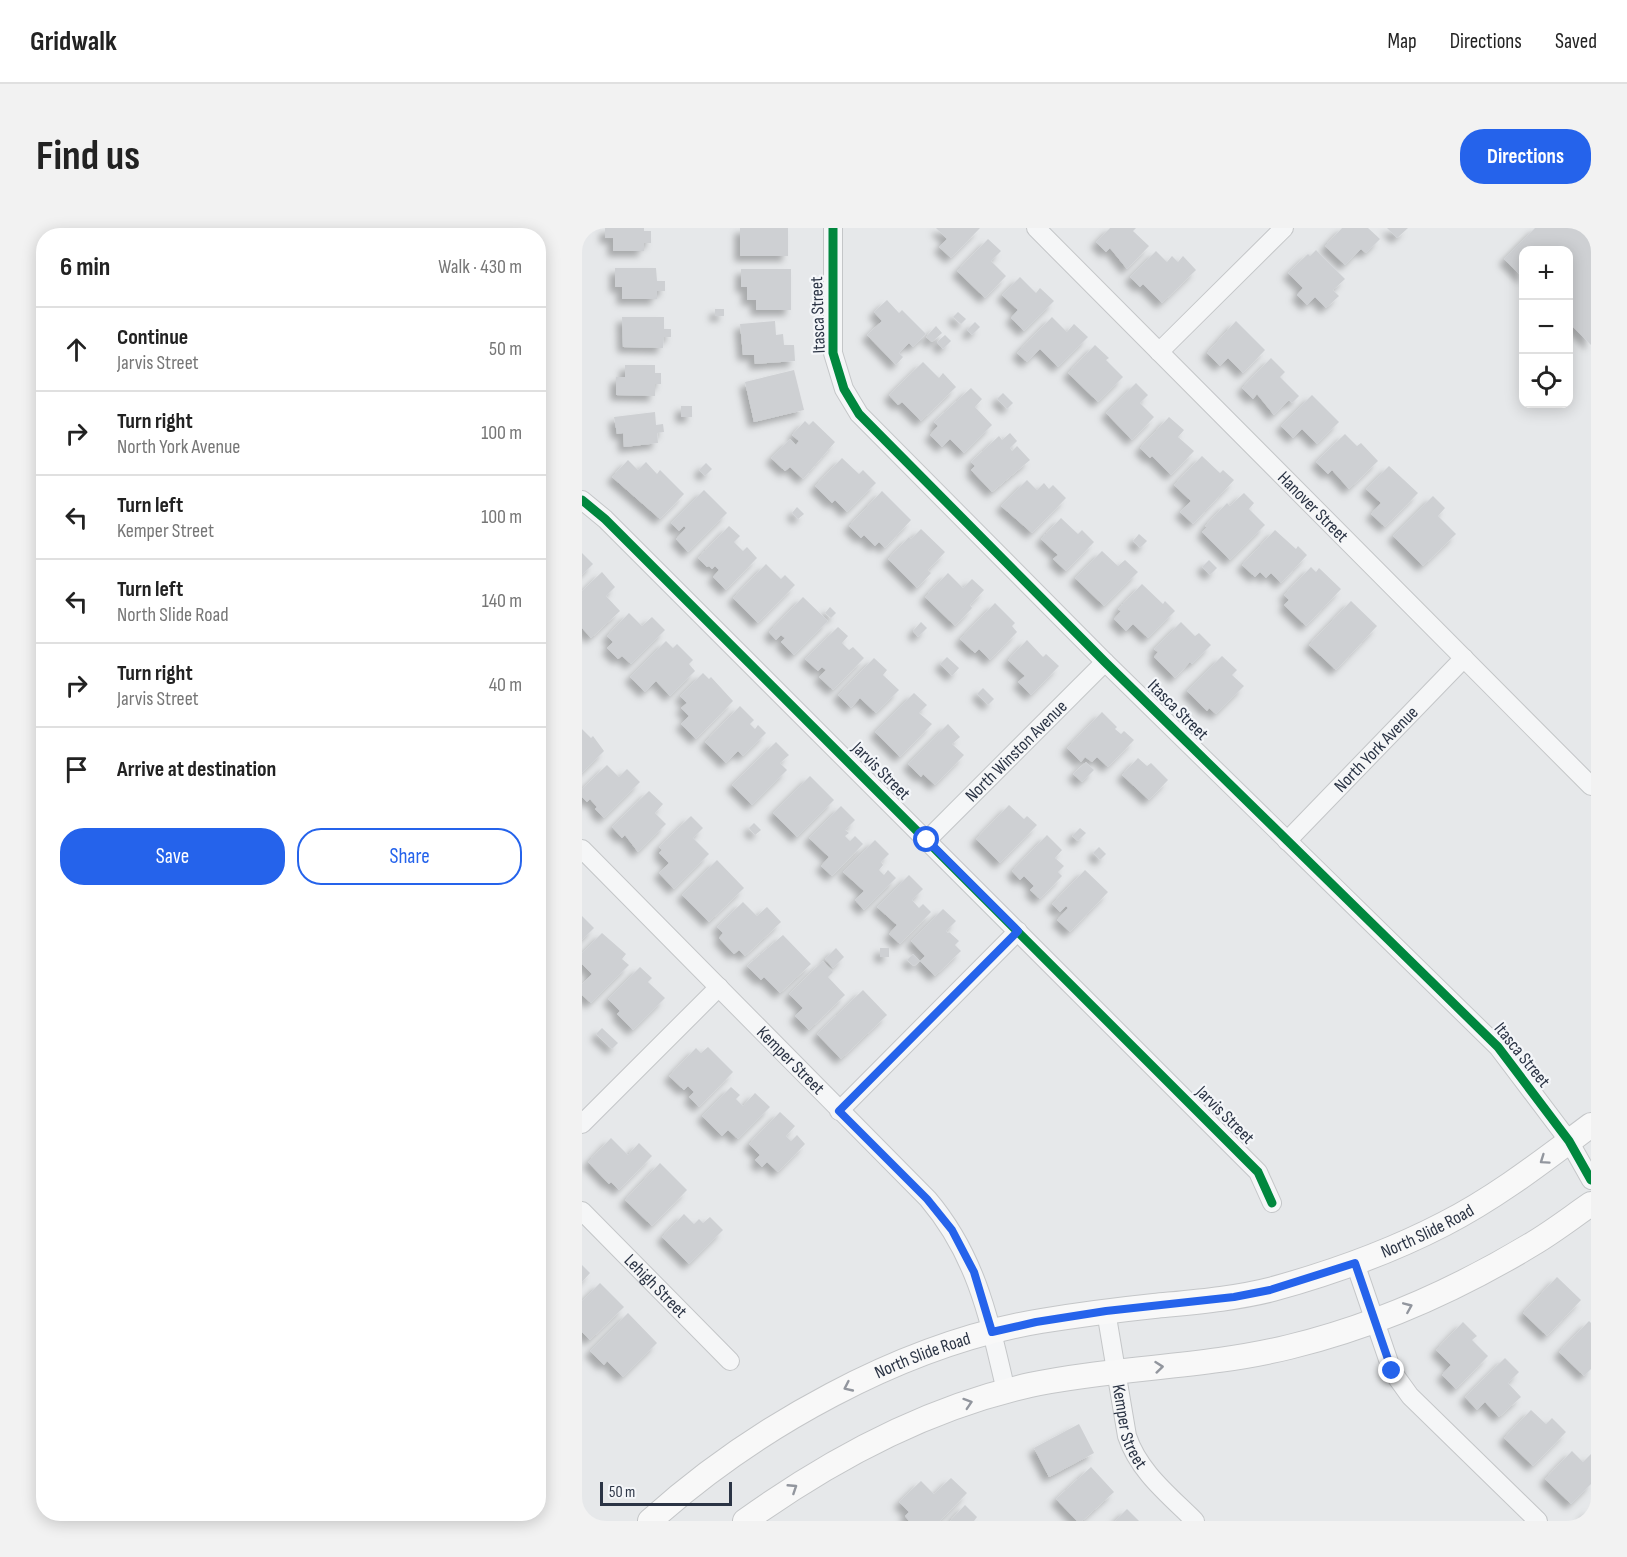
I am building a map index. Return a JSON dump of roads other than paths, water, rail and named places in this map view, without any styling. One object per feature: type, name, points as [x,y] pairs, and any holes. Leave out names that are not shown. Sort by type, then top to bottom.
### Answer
[{"type":"main road","name":"North Slide Road","points":[[650,1521],[708,1472],[763,1434],[821,1400],[891,1367],[943,1347],[1036,1322],[1106,1311],[1234,1297],[1291,1284],[1355,1263],[1444,1224],[1508,1186],[1591,1125]]},
{"type":"main road","points":[[745,1521],[819,1471],[863,1447],[945,1412],[1006,1392],[1041,1383],[1116,1371],[1230,1359],[1335,1334],[1375,1321],[1446,1291],[1495,1266],[1591,1204]]},
{"type":"street","name":"Itasca Street","points":[[833,228],[833,353],[844,389],[859,414],[1105,662],[1498,1047],[1569,1141],[1591,1180]]},
{"type":"street","name":"Hanover Street","points":[[1036,228],[1591,786]]},
{"type":"street","points":[[1160,352],[1284,228]]},
{"type":"street","name":"Jarvis Street","points":[[582,500],[614,528],[1258,1172],[1272,1203]]},
{"type":"street","name":"North York Avenue","points":[[1287,841],[1464,658]]},
{"type":"street","name":"North Winston Avenue","points":[[927,840],[1105,662]]},
{"type":"street","name":"Kemper Street","points":[[582,849],[927,1199],[952,1230],[974,1272],[992,1332],[1006,1392]]},
{"type":"street","points":[[839,1111],[1018,931]]},
{"type":"street","points":[[582,1124],[719,987]]},
{"type":"street","name":"Lehigh Street","points":[[582,1211],[730,1361]]},
{"type":"street","points":[[1355,1263],[1392,1371],[1410,1396],[1538,1521]]},
{"type":"street","name":"Kemper Street","points":[[1106,1311],[1131,1448],[1144,1470],[1195,1521]]}]
